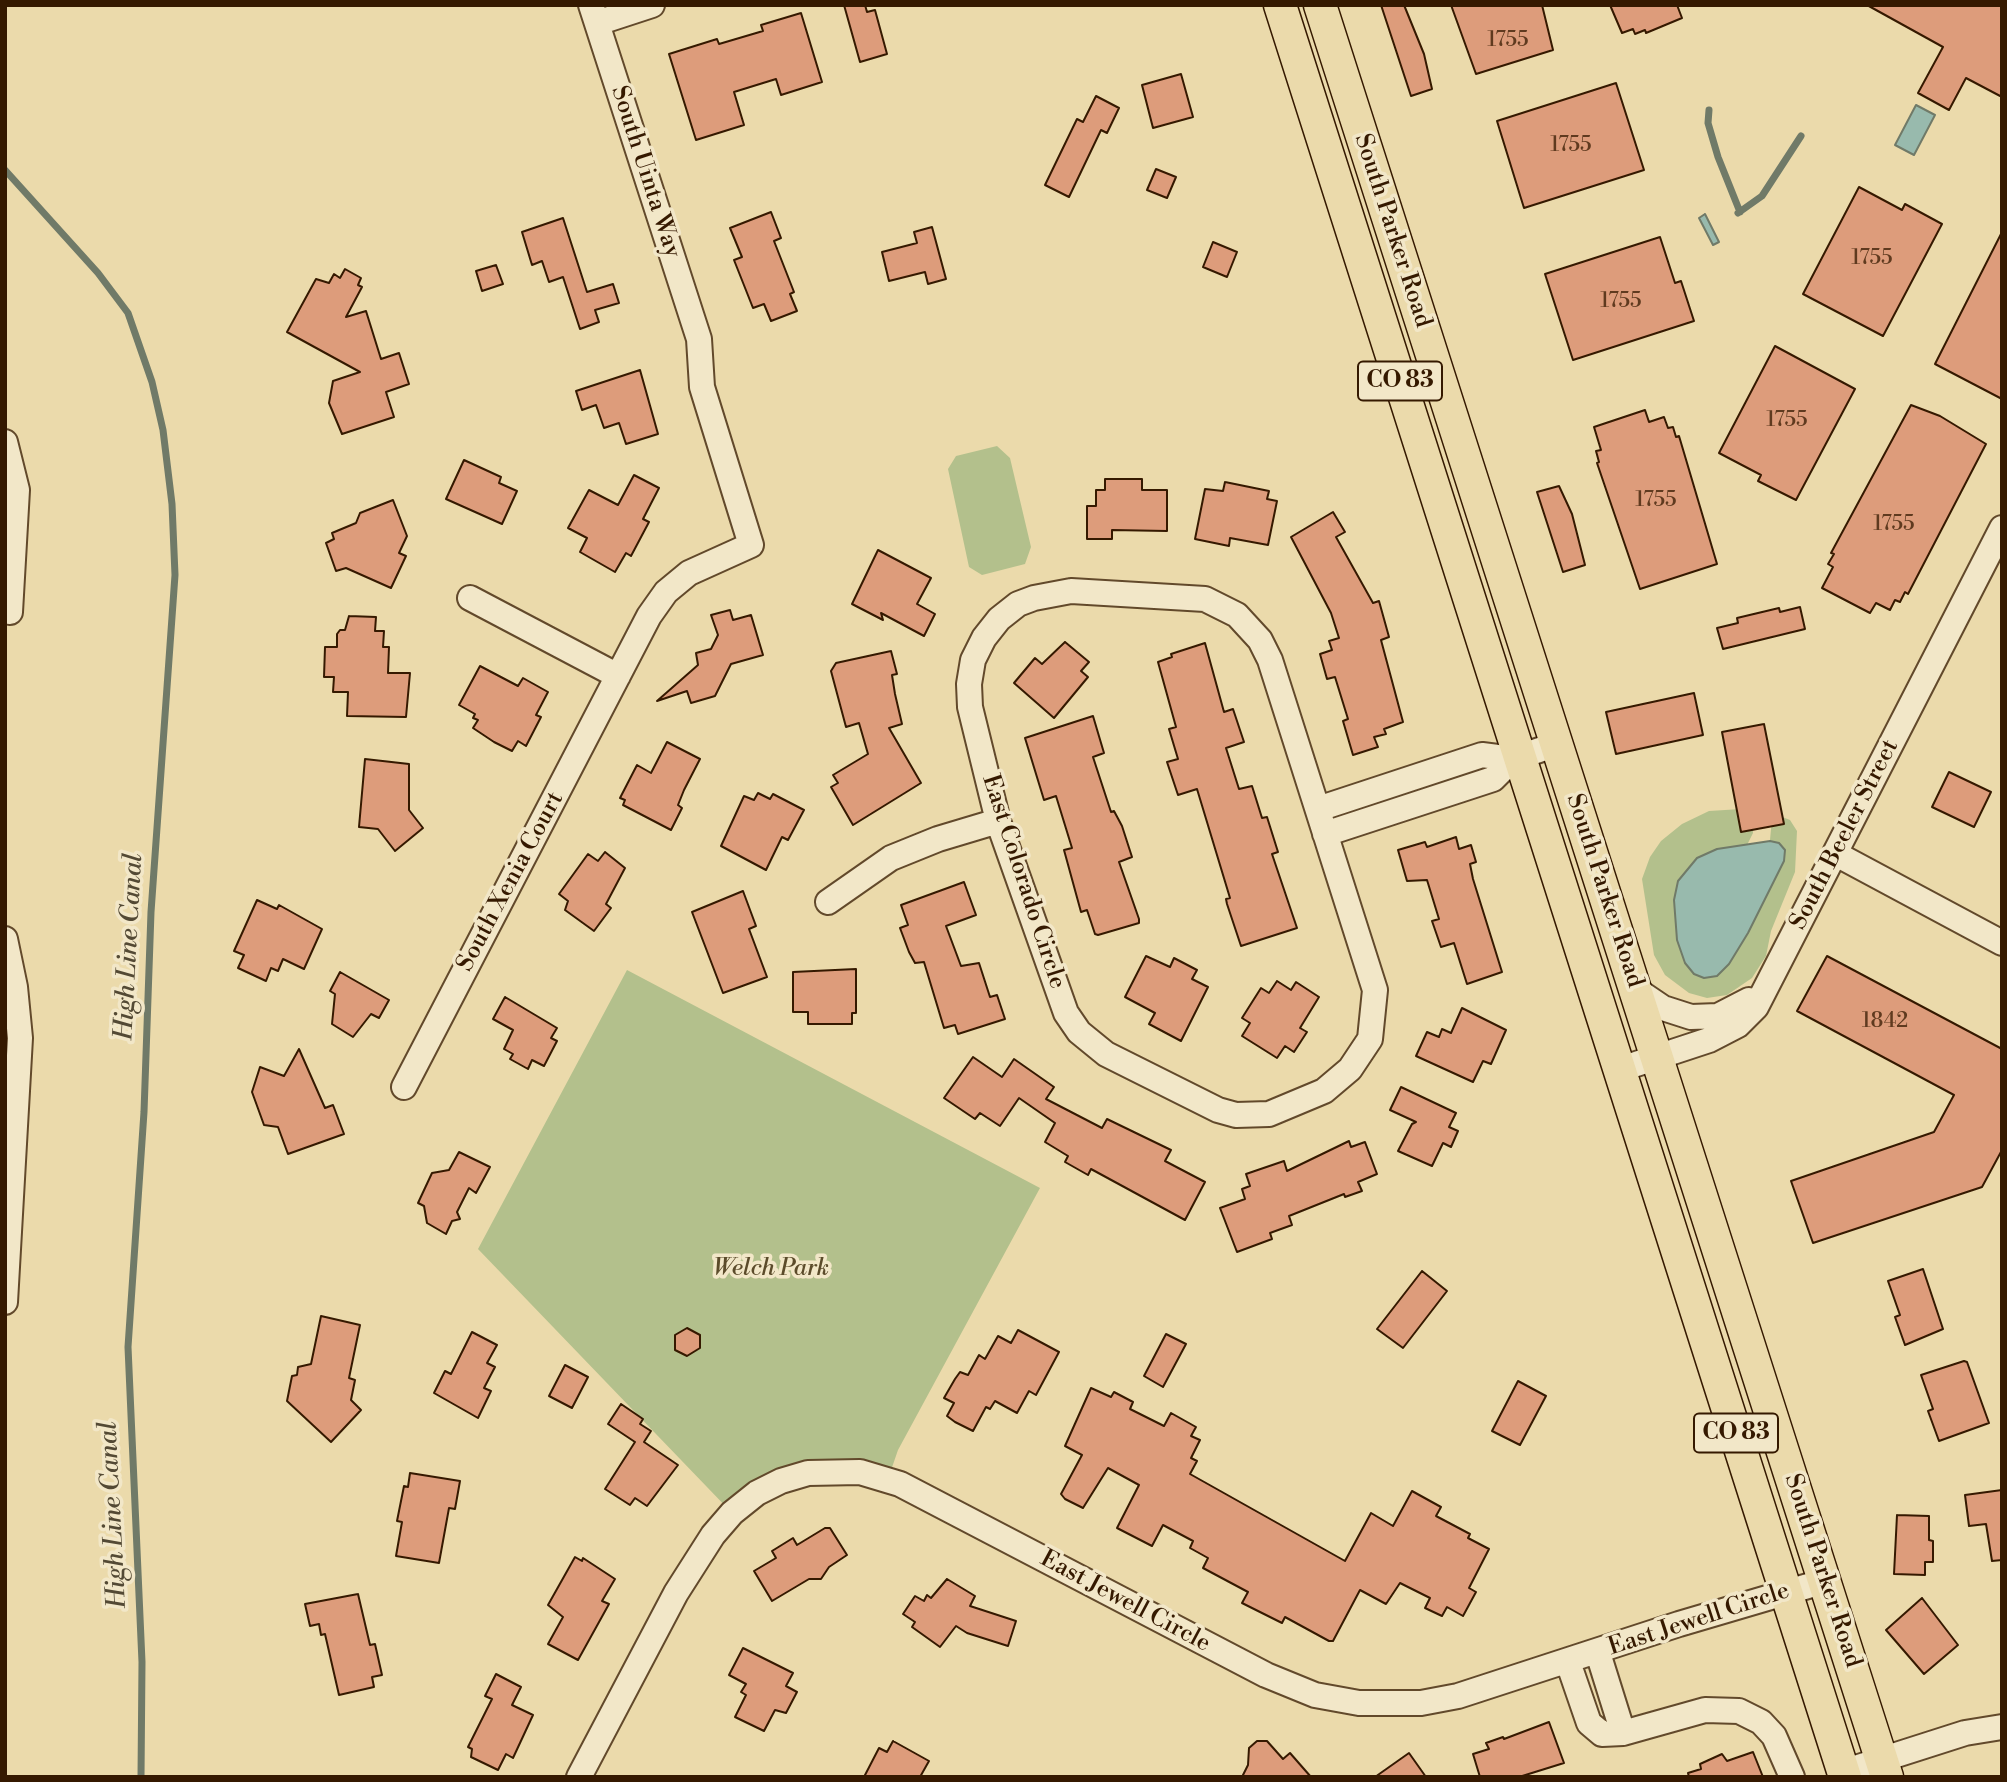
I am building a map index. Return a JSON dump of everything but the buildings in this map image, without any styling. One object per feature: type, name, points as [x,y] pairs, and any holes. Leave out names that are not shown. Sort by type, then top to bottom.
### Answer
[{"type":"main road","name":"South Parker Road","points":[[1280,5],[1517,758],[1621,1069],[1844,1774]]},
{"type":"main road","name":"South Parker Road","points":[[1320,5],[1885,1768]]},
{"type":"street","points":[[594,14],[652,5]]},
{"type":"street","name":"South Uinta Way","points":[[594,14],[699,339]]},
{"type":"street","name":"South Xenia Court","points":[[404,1087],[649,616],[666,592],[699,568],[751,545],[702,387],[699,339]]},
{"type":"street","points":[[5,442],[15,475],[10,612]]},
{"type":"street","name":"South Beeler Street","points":[[1621,1069],[1709,1040],[1747,1019],[1778,969],[2002,528]]},
{"type":"street","name":"East Colorado Circle","points":[[1054,592],[1184,596],[1217,603],[1237,615],[1254,631],[1270,660],[1375,990],[1370,1039],[1350,1069],[1324,1091],[1269,1114],[1236,1115],[1218,1110],[1106,1054],[1079,1032],[1066,1013],[998,821],[970,707],[969,684],[974,660],[984,638],[999,619],[1018,604],[1054,592]]},
{"type":"street","points":[[470,598],[618,676]]},
{"type":"street","points":[[1325,834],[1493,779],[1517,758],[1558,744]]},
{"type":"street","points":[[1318,809],[1482,755],[1517,758]]},
{"type":"street","points":[[828,902],[891,858],[938,839],[998,821]]},
{"type":"street","points":[[1836,854],[2002,943]]},
{"type":"street","points":[[5,939],[15,987],[20,1038],[11,1146],[5,1302]]},
{"type":"street","points":[[1635,989],[1669,1011],[1691,1017],[1713,1017],[1746,1003],[1778,969]]},
{"type":"street","name":"East Jewell Circle","points":[[579,1777],[676,1593],[719,1527],[740,1506],[769,1486],[808,1473],[827,1470],[877,1475],[910,1488],[1241,1663],[1297,1689],[1359,1703],[1433,1702],[1825,1581]]},
{"type":"street","points":[[1598,1653],[1623,1733]]},
{"type":"street","points":[[1568,1662],[1592,1728],[1602,1734],[1623,1733],[1693,1712],[1739,1711],[1760,1722],[1774,1736],[1792,1777]]},
{"type":"street","points":[[1844,1774],[1885,1768],[1965,1733],[2002,1727]]},
{"type":"green space","points":[[997,446],[1010,458],[1031,547],[1025,564],[982,575],[969,567],[948,469],[956,456]]},
{"type":"green space","points":[[1741,809],[1752,822],[1753,833],[1746,847],[1768,861],[1772,819],[1777,815],[1790,820],[1797,831],[1795,872],[1771,931],[1766,956],[1752,978],[1727,995],[1707,998],[1689,993],[1665,975],[1654,955],[1642,879],[1650,857],[1661,841],[1682,824],[1709,811]]},
{"type":"green space","name":"Welch Park","points":[[627,970],[1040,1188],[898,1450],[888,1479],[827,1470],[732,1513],[478,1249]]},
{"type":"shaded area","points":[[1916,105],[1935,115],[1914,155],[1895,145]]},
{"type":"shaded area","points":[[1705,214],[1719,242],[1713,245],[1699,218]]},
{"type":"shaded area","points":[[1770,841],[1779,843],[1785,850],[1784,861],[1748,933],[1729,964],[1717,976],[1704,978],[1694,974],[1685,963],[1677,940],[1674,900],[1678,881],[1697,858],[1717,849]]},
{"type":"waterway","points":[[1709,110],[1708,123],[1718,157],[1740,212]]},
{"type":"waterway","points":[[1738,213],[1762,196],[1801,136]]},
{"type":"waterway","name":"High Line Canal","points":[[5,170],[98,273],[128,313],[152,382],[163,430],[172,504],[175,575],[151,912],[144,1112],[128,1347],[142,1662],[141,1777]]}]
